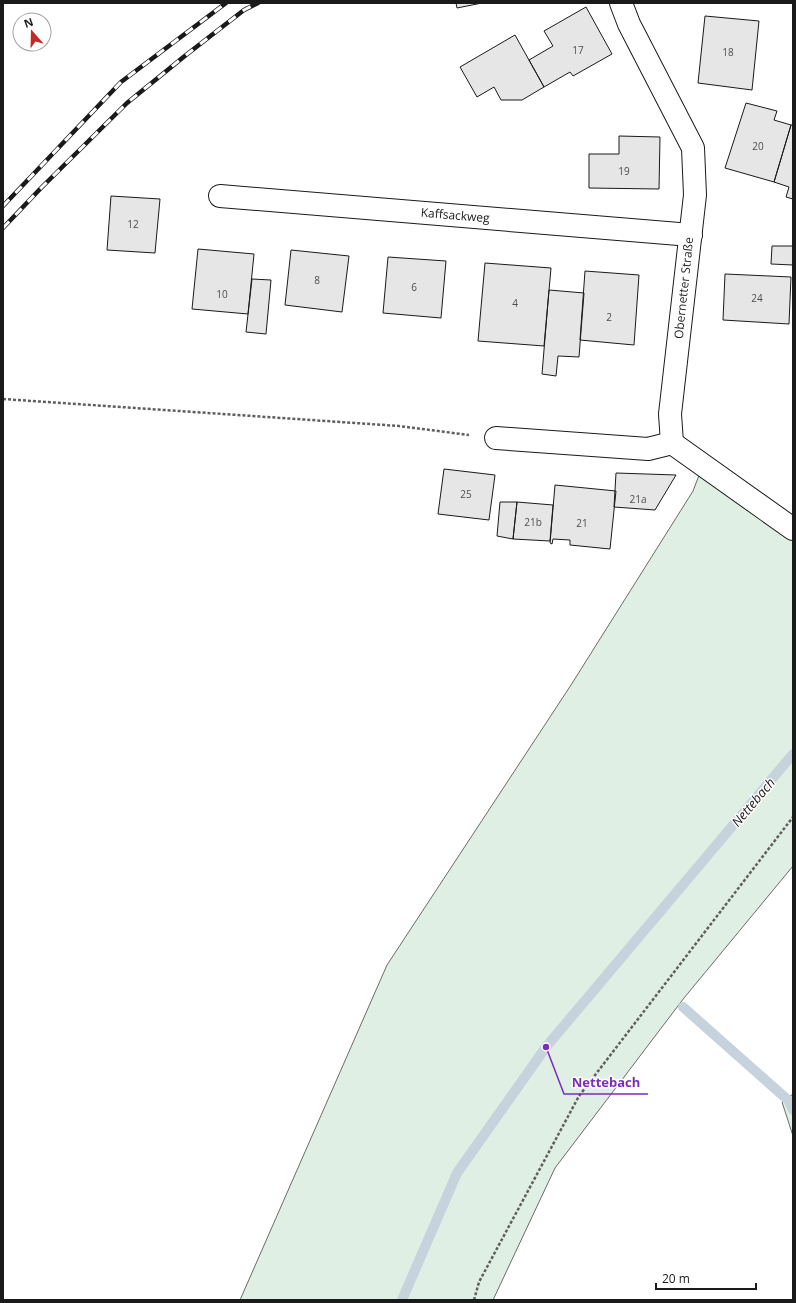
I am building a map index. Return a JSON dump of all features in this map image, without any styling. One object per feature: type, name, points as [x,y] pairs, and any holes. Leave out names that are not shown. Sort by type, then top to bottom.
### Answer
[{"type":"street","name":"Obernetter Straße","points":[[621,3],[629,24],[693,148],[695,195],[670,414],[672,442]]},
{"type":"street","name":"Kaffsackweg","points":[[220,196],[690,235]]},
{"type":"street","points":[[496,438],[648,450],[672,442],[793,529]]},
{"type":"path","points":[[3,399],[399,426],[496,438]]},
{"type":"path","points":[[474,1300],[479,1282],[579,1096],[793,817]]},
{"type":"green space","points":[[703,465],[793,529],[793,866],[684,998],[555,1168],[493,1300],[240,1300],[387,965],[571,685],[693,491]]},
{"type":"green space","points":[[793,1094],[793,1136],[782,1102]]},
{"type":"building","points":[[456,3],[482,3],[457,8]]},
{"type":"building","points":[[586,7],[612,54],[573,76],[570,72],[544,87],[529,60],[553,46],[544,31]]},
{"type":"building","points":[[705,16],[759,21],[752,90],[698,83]]},
{"type":"building","points":[[515,35],[544,87],[522,100],[501,100],[494,87],[477,97],[460,67]]},
{"type":"building","points":[[746,103],[777,111],[774,120],[791,125],[774,182],[725,168]]},
{"type":"building","points":[[791,125],[793,125],[793,199],[786,197],[789,187],[774,182]]},
{"type":"building","points":[[619,136],[660,137],[659,189],[589,188],[589,154],[619,154]]},
{"type":"building","points":[[111,196],[160,199],[155,253],[107,250]]},
{"type":"building","points":[[772,246],[793,246],[793,265],[771,264]]},
{"type":"building","points":[[198,249],[254,254],[248,314],[192,309]]},
{"type":"building","points":[[291,250],[349,256],[342,312],[285,305]]},
{"type":"building","points":[[388,257],[446,261],[441,318],[383,313]]},
{"type":"building","points":[[485,263],[551,268],[544,346],[478,341]]},
{"type":"building","points":[[585,271],[639,275],[634,345],[580,340]]},
{"type":"building","points":[[725,274],[791,277],[789,324],[723,320]]},
{"type":"building","points":[[252,279],[271,280],[266,334],[246,332]]},
{"type":"building","points":[[549,290],[584,293],[579,357],[558,356],[556,376],[542,374]]},
{"type":"building","points":[[444,469],[495,475],[489,520],[438,514]]},
{"type":"building","points":[[616,473],[676,475],[655,510],[614,507]]},
{"type":"building","points":[[555,485],[616,491],[610,549],[570,545],[570,540],[553,539],[552,544],[550,543]]},
{"type":"building","points":[[500,502],[517,502],[513,539],[497,536]]},
{"type":"building","points":[[517,502],[553,505],[550,541],[513,539]]},
{"type":"waterway","name":"Nettebach","points":[[402,1300],[457,1173],[546,1047],[793,754]]},
{"type":"waterway","points":[[683,1007],[789,1101],[793,1110]]},
{"type":"railway","points":[[3,206],[121,82],[226,3]]},
{"type":"railway","points":[[3,228],[127,103],[244,10],[258,3]]},
{"type":"place","name":"Nettebach","points":[[546,1047]]}]
